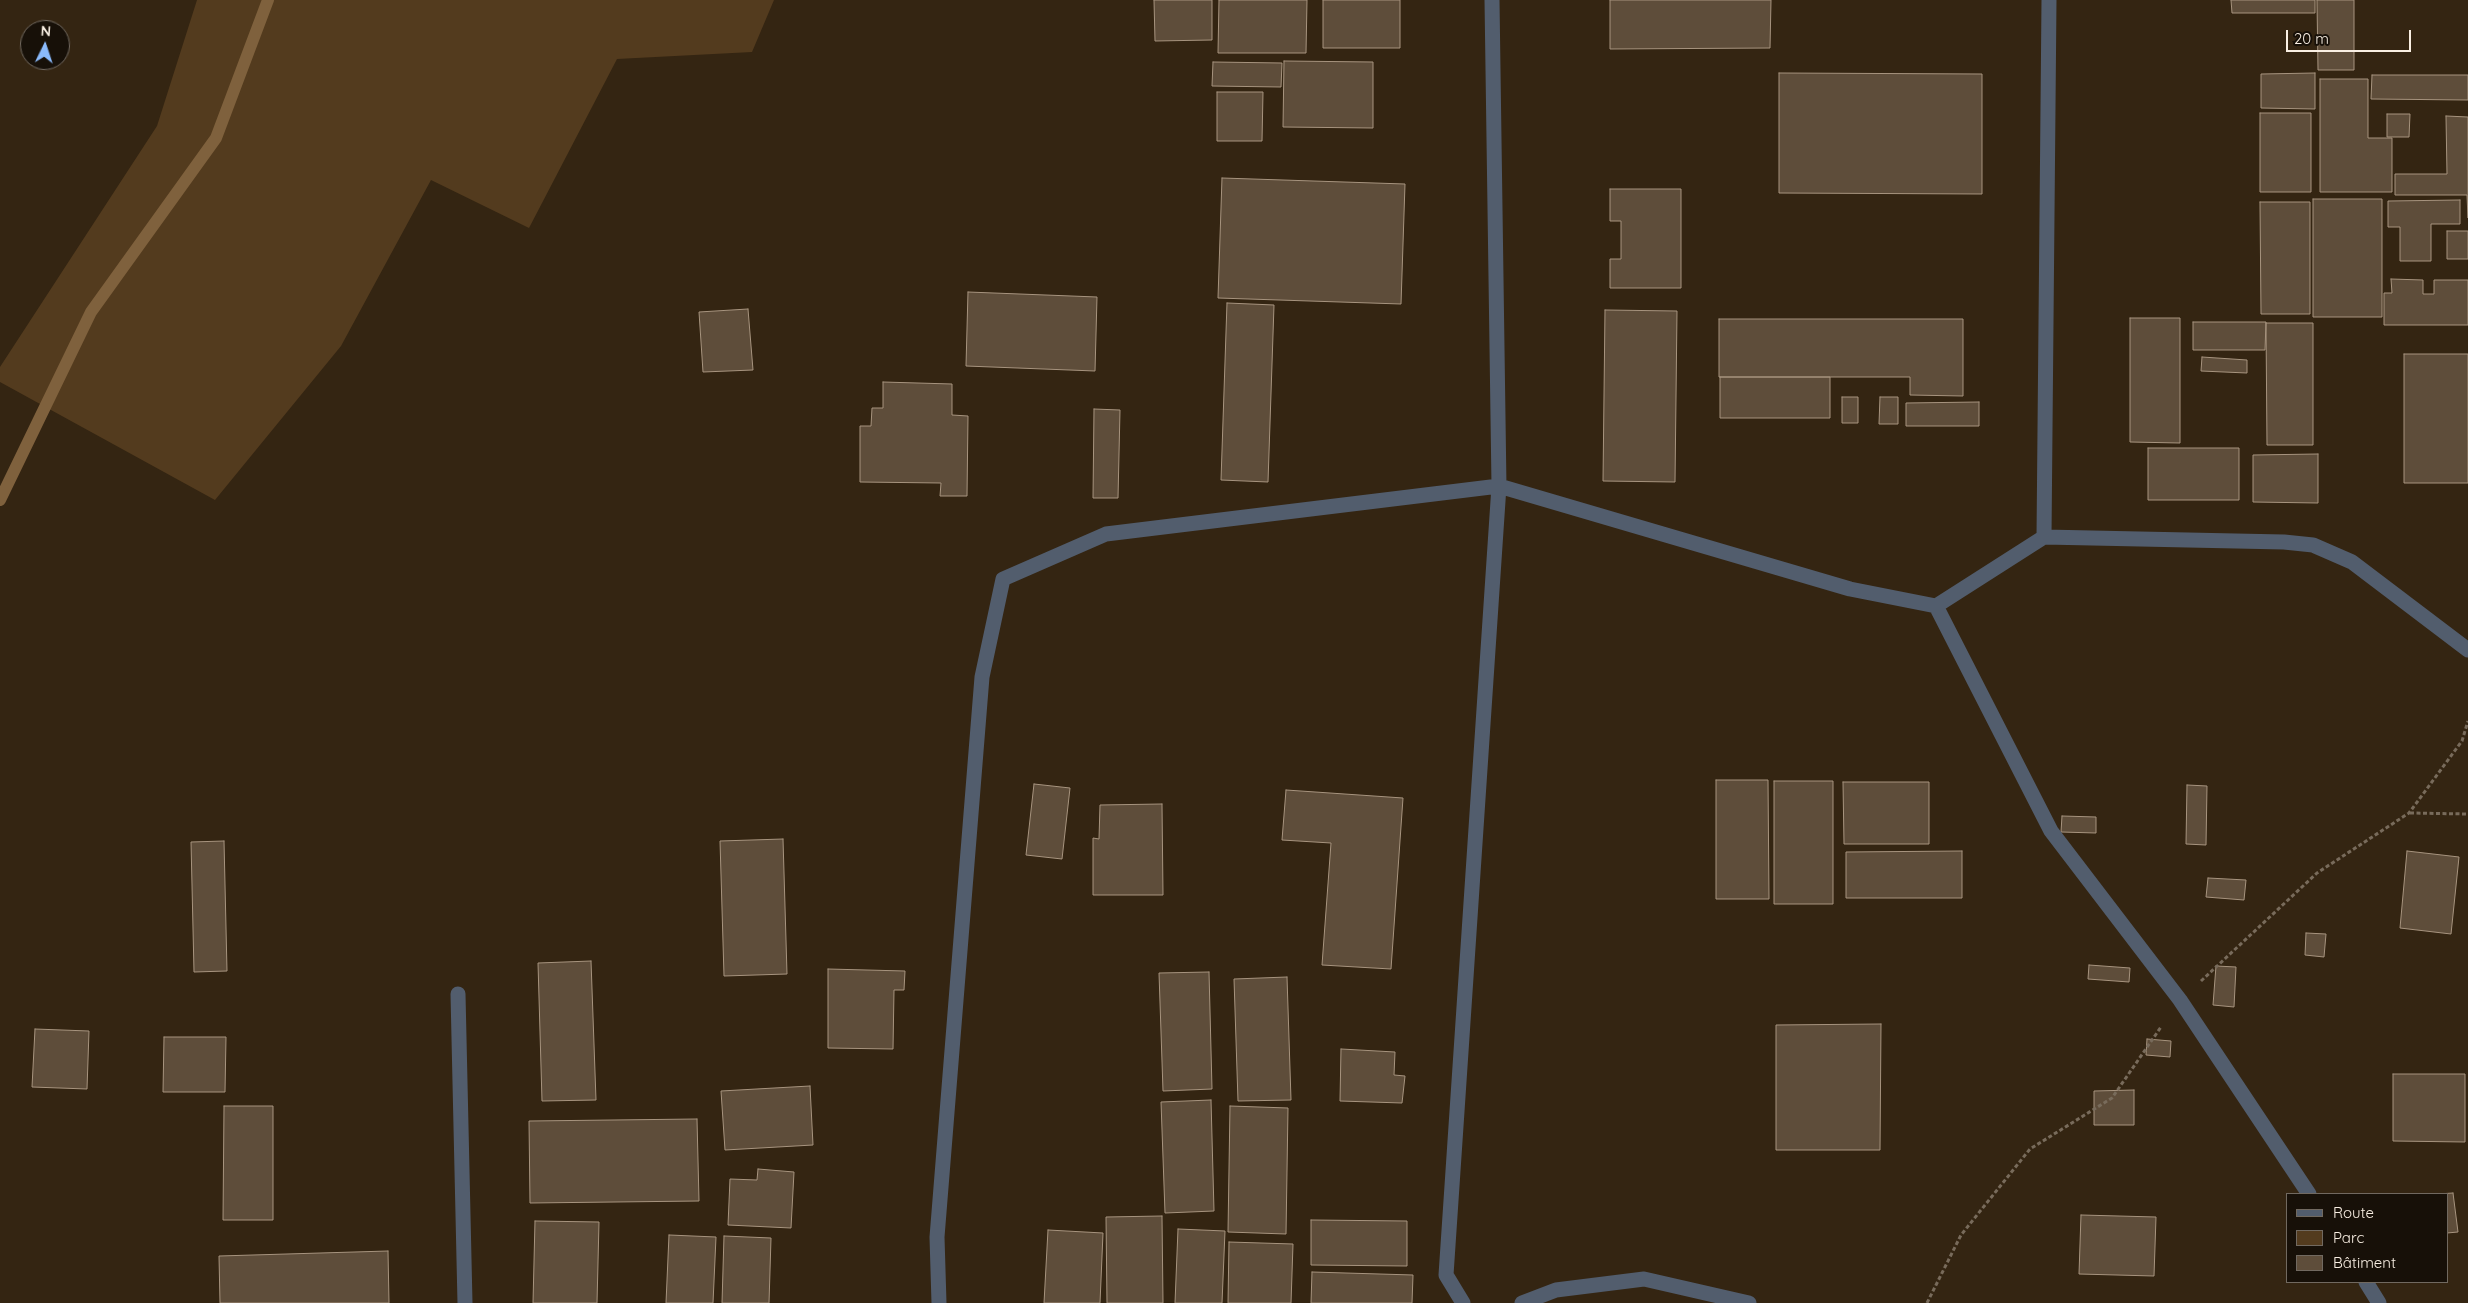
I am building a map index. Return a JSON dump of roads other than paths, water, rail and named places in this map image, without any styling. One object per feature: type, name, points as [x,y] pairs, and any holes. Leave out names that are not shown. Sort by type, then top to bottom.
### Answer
[{"type":"street","points":[[1463,1303],[1446,1274],[1499,486],[1492,0]]},
{"type":"street","points":[[2044,537],[2049,0]]},
{"type":"street","points":[[939,1303],[937,1237],[982,677],[1003,579],[1106,534],[1499,486],[1850,589],[1936,606],[2044,537],[2284,542],[2313,545],[2352,562],[2468,650]]},
{"type":"street","points":[[1936,606],[2050,831],[2180,1000],[2308,1193]]},
{"type":"street","points":[[458,994],[465,1303]]},
{"type":"street","points":[[1522,1303],[1556,1290],[1644,1279],[1749,1303]]},
{"type":"street","points":[[2367,1283],[2379,1303]]},
{"type":"waterway","points":[[0,500],[91,312],[216,138],[268,0]]}]
